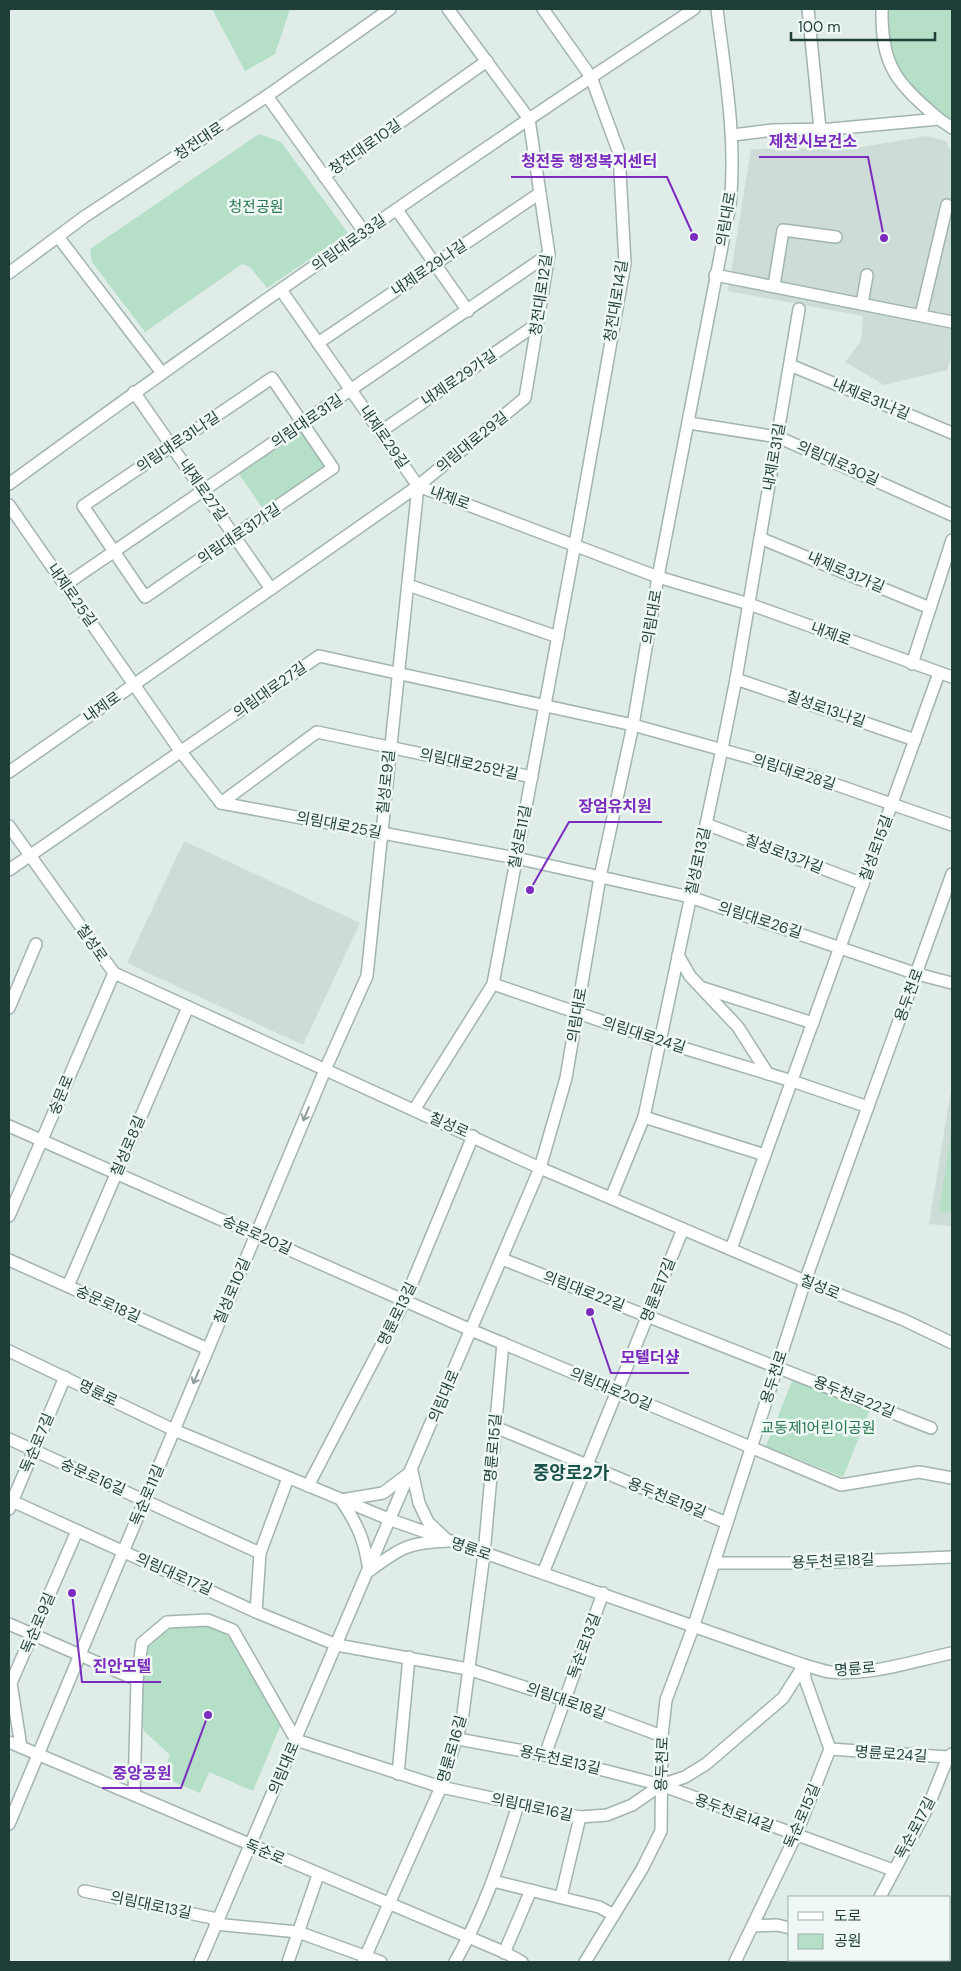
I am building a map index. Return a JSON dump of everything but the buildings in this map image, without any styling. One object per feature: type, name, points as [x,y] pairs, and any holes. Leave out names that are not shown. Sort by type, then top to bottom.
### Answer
[{"type":"street","name":"청전대로","points":[[9,273],[59,238],[84,217],[267,96],[390,9]]},
{"type":"street","name":"청전대로12길","points":[[448,9],[529,119],[549,254],[525,398]]},
{"type":"street","name":"의림대로33길","points":[[9,484],[134,392],[281,290],[591,76],[694,9]]},
{"type":"street","name":"의림대로","points":[[200,1962],[216,1922],[251,1847],[540,1168],[566,1078],[600,876],[633,725],[658,577],[730,205],[733,172],[733,136],[716,9]]},
{"type":"street","points":[[808,9],[820,129]]},
{"type":"street","points":[[882,9],[881,32],[885,53],[896,78],[909,93],[952,128]]},
{"type":"street","name":"청전대로14길","points":[[548,11],[591,76],[620,153],[625,263],[575,544]]},
{"type":"street","name":"청전대로10길","points":[[267,96],[324,176],[486,61]]},
{"type":"street","points":[[733,136],[773,130],[820,129],[939,119]]},
{"type":"street","points":[[324,176],[365,233]]},
{"type":"street","name":"내제로29나길","points":[[318,343],[540,193]]},
{"type":"street","points":[[921,316],[947,206]]},
{"type":"street","points":[[397,210],[468,310]]},
{"type":"street","points":[[774,286],[783,230],[836,238]]},
{"type":"street","points":[[59,238],[162,373]]},
{"type":"street","name":"의림대로31길","points":[[64,585],[352,391],[549,254]]},
{"type":"street","points":[[715,275],[952,322]]},
{"type":"street","points":[[862,304],[867,275]]},
{"type":"street","name":"내제로29길","points":[[281,290],[418,486]]},
{"type":"street","name":"내제로31길","points":[[749,604],[799,309]]},
{"type":"street","name":"내제로29가길","points":[[380,432],[537,324]]},
{"type":"street","name":"내제로31나길","points":[[790,365],[952,433]]},
{"type":"street","name":"의림대로31나길","points":[[114,551],[83,506],[272,378],[304,423]]},
{"type":"street","name":"내제로27길","points":[[134,392],[271,589]]},
{"type":"street","name":"의림대로29길","points":[[418,486],[525,398]]},
{"type":"street","name":"의림대로31가길","points":[[114,551],[145,597],[235,537],[333,468],[304,423]]},
{"type":"street","name":"의림대로30길","points":[[689,423],[778,437],[952,514]]},
{"type":"street","name":"내제로","points":[[9,772],[418,486],[658,577],[749,604],[952,677]]},
{"type":"street","name":"칠성로9길","points":[[325,1070],[367,976],[397,671],[418,486]]},
{"type":"street","name":"내제로25길","points":[[9,505],[135,685]]},
{"type":"street","name":"내제로31가길","points":[[760,538],[930,608]]},
{"type":"street","points":[[912,664],[952,540]]},
{"type":"street","name":"칠성로11길","points":[[414,1110],[493,984],[575,544]]},
{"type":"street","points":[[408,585],[558,637]]},
{"type":"street","name":"칠성로13길","points":[[611,1198],[644,1117],[722,749],[749,604]]},
{"type":"street","name":"의림대로27길","points":[[9,870],[319,656],[397,671],[633,725]]},
{"type":"street","name":"칠성로15길","points":[[731,1249],[939,673]]},
{"type":"street","name":"칠성로13나길","points":[[736,679],[915,740]]},
{"type":"street","points":[[135,685],[181,752],[221,803]]},
{"type":"street","name":"의림대로28길","points":[[633,725],[791,769],[952,826]]},
{"type":"street","name":"의림대로25안길","points":[[221,803],[317,732],[532,777]]},
{"type":"street","name":"의림대로25길","points":[[221,803],[516,858],[600,876]]},
{"type":"street","name":"칠성로13가길","points":[[706,824],[863,884]]},
{"type":"street","name":"칠성로","points":[[9,826],[114,973],[540,1168],[805,1281],[904,1320],[952,1343]]},
{"type":"street","name":"용두천로","points":[[585,1962],[651,1853],[661,1831],[662,1736],[666,1700],[694,1625],[805,1281],[952,874]]},
{"type":"street","name":"의림대로26길","points":[[600,876],[690,897],[917,974],[952,983]]},
{"type":"street","points":[[9,1008],[36,944]]},
{"type":"street","points":[[678,955],[690,976],[738,1027],[768,1074]]},
{"type":"street","name":"숭문로","points":[[9,1216],[42,1142],[82,1043],[114,973]]},
{"type":"street","name":"의림대로24길","points":[[493,984],[660,1041],[792,1081],[868,1107]]},
{"type":"street","points":[[701,988],[813,1023]]},
{"type":"street","name":"칠성로8길","points":[[68,1286],[188,1007]]},
{"type":"street","name":"칠성로10길","points":[[174,1430],[325,1070]]},
{"type":"street","points":[[644,1117],[765,1155]]},
{"type":"street","name":"숭문로20길","points":[[9,1126],[471,1330]]},
{"type":"street","name":"명륜로13길","points":[[308,1486],[405,1300],[473,1136]]},
{"type":"street","name":"명륜로17길","points":[[542,1573],[683,1229]]},
{"type":"street","name":"의림대로22길","points":[[502,1259],[778,1366]]},
{"type":"street","name":"숭문로18길","points":[[9,1260],[208,1349]]},
{"type":"street","name":"의림대로20길","points":[[471,1330],[841,1485],[919,1472],[952,1478]]},
{"type":"street","name":"명륜로15길","points":[[484,1554],[503,1343]]},
{"type":"street","name":"명륜로","points":[[9,1351],[174,1430],[391,1520],[804,1665],[828,1672],[843,1673],[866,1671],[952,1653]]},
{"type":"street","name":"용두천로22길","points":[[778,1366],[931,1428]]},
{"type":"street","name":"독순로7길","points":[[10,1505],[65,1377]]},
{"type":"street","name":"용두천로19길","points":[[495,1428],[727,1523]]},
{"type":"street","name":"독순로11길","points":[[9,1824],[174,1430]]},
{"type":"street","name":"숭문로16길","points":[[9,1439],[260,1553]]},
{"type":"street","points":[[368,1571],[366,1547],[356,1522],[341,1500],[382,1492],[412,1471],[419,1503],[428,1522],[448,1541]]},
{"type":"street","points":[[256,1612],[260,1553],[288,1478]]},
{"type":"street","name":"의림대로17길","points":[[10,1505],[77,1531],[256,1612],[337,1645],[409,1656]]},
{"type":"street","name":"독순로9길","points":[[21,1747],[11,1683],[77,1531]]},
{"type":"street","points":[[368,1571],[395,1552],[412,1545],[421,1542],[448,1541]]},
{"type":"street","name":"명륜로16길","points":[[364,1959],[441,1787],[458,1739],[484,1554]]},
{"type":"street","name":"용두천로18길","points":[[714,1563],[952,1557]]},
{"type":"street","name":"독순로13길","points":[[545,1755],[603,1593]]},
{"type":"street","points":[[134,1794],[137,1680],[142,1643],[167,1622],[208,1620],[232,1630],[296,1740]]},
{"type":"street","points":[[9,1624],[137,1680]]},
{"type":"street","points":[[398,1774],[409,1656]]},
{"type":"street","name":"의림대로18길","points":[[409,1656],[468,1669],[565,1700],[662,1736]]},
{"type":"street","points":[[804,1665],[805,1679],[830,1749]]},
{"type":"street","name":"의림대로16길","points":[[296,1740],[441,1787],[580,1818],[607,1815],[632,1805],[661,1786],[686,1777],[706,1764],[782,1698],[804,1665]]},
{"type":"street","name":"용두천로13길","points":[[458,1739],[545,1755],[661,1786]]},
{"type":"street","name":"독순로","points":[[9,1742],[522,1962]]},
{"type":"street","name":"명륜로24길","points":[[830,1749],[950,1756]]},
{"type":"street","name":"독순로15길","points":[[735,1962],[796,1835],[830,1749]]},
{"type":"street","name":"독순로17길","points":[[880,1896],[928,1807],[950,1756]]},
{"type":"street","name":"용두천로14길","points":[[661,1786],[893,1870]]},
{"type":"street","points":[[455,1962],[469,1938],[493,1881],[518,1805]]},
{"type":"street","points":[[561,1897],[580,1818]]},
{"type":"street","points":[[288,1962],[318,1875]]},
{"type":"street","points":[[493,1881],[600,1906],[614,1915]]},
{"type":"street","points":[[504,1953],[531,1890]]},
{"type":"street","name":"의림대로13길","points":[[84,1891],[216,1922],[298,1932],[364,1959],[381,1962]]},
{"type":"street","points":[[753,1926],[777,1925],[788,1928]]},
{"type":"street","points":[[846,1961],[852,1962]]},
{"type":"shaded area","points":[[926,136],[946,141],[952,153],[952,355],[947,370],[884,385],[845,362],[861,341],[863,316],[728,291],[751,149],[856,148]]},
{"type":"shaded area","points":[[184,841],[360,923],[303,1045],[127,963]]},
{"type":"shaded area","points":[[952,1084],[952,1226],[929,1224]]},
{"type":"green space","points":[[212,9],[290,9],[275,54],[245,71]]},
{"type":"green space","points":[[886,9],[952,9],[952,125],[901,77],[890,53]]},
{"type":"green space","name":"청전공원","points":[[259,134],[281,142],[348,233],[267,288],[250,267],[242,264],[145,332],[92,262],[90,249]]},
{"type":"green space","points":[[301,432],[328,471],[266,513],[239,474]]},
{"type":"green space","points":[[952,1126],[952,1213],[939,1212]]},
{"type":"green space","name":"교동제1어린이공원","points":[[793,1379],[870,1410],[843,1477],[766,1446]]},
{"type":"green space","points":[[173,1625],[206,1625],[225,1633],[244,1654],[281,1724],[253,1791],[209,1772],[200,1793],[162,1777],[170,1755],[144,1731],[139,1705],[148,1647]]},
{"type":"place","name":"청전동 행정복지센터","points":[[694,237]]},
{"type":"place","name":"제천시보건소","points":[[884,238]]},
{"type":"place","name":"장엄유치원","points":[[530,890]]},
{"type":"place","name":"모텔더샾","points":[[590,1312]]},
{"type":"place","name":"진안모텔","points":[[72,1593]]},
{"type":"place","name":"중앙공원","points":[[208,1715]]},
{"type":"district","name":"중앙로2가","points":[[571,1473]]}]
